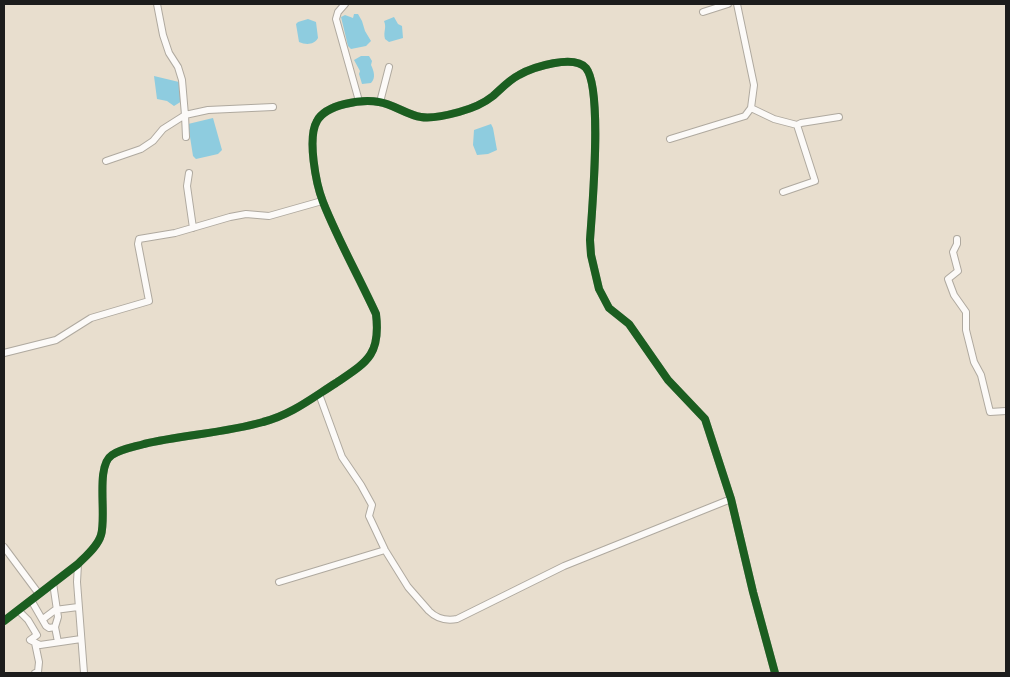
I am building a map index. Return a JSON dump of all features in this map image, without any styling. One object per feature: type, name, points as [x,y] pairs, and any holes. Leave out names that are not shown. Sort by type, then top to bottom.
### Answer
[{"type":"street","points":[[157,4],[163,35],[182,80],[186,137]]},
{"type":"street","points":[[345,4],[338,12],[336,18],[359,101]]},
{"type":"street","points":[[703,12],[728,4]]},
{"type":"street","points":[[670,139],[746,116],[751,108],[754,85],[737,4]]},
{"type":"street","points":[[4,621],[78,564],[99,540],[102,534],[105,463],[111,455],[130,448],[164,440],[262,422],[293,411],[361,366],[376,346],[378,331],[376,314],[322,200],[312,148],[313,130],[317,119],[327,110],[359,101],[380,102],[422,117],[445,115],[473,107],[491,97],[520,74],[536,68],[567,61],[578,62],[587,69],[592,80],[596,141],[590,240],[591,255],[599,289],[609,308],[629,324],[668,380],[706,419],[731,499],[775,673]]},
{"type":"street","points":[[380,102],[389,67]]},
{"type":"street","points":[[106,161],[141,149],[153,141],[163,128],[185,115],[208,110],[273,107]]},
{"type":"street","points":[[751,108],[774,119],[797,125],[839,117]]},
{"type":"street","points":[[784,192],[815,181],[797,125]]},
{"type":"street","points":[[189,172],[187,186],[193,228]]},
{"type":"street","points":[[4,352],[56,340],[91,318],[149,301],[137,241],[139,239],[193,228],[246,214],[269,216],[322,200]]},
{"type":"street","points":[[957,239],[953,252],[958,271],[948,279],[954,295],[964,310],[964,324],[974,362],[981,374],[990,412],[1006,411]]},
{"type":"street","points":[[319,394],[342,457],[372,505],[369,516],[385,550],[408,587],[429,611],[447,621],[457,619],[564,566],[731,499]]},
{"type":"street","points":[[4,547],[39,594]]},
{"type":"street","points":[[279,582],[385,550]]},
{"type":"street","points":[[78,564],[78,607],[84,673]]},
{"type":"street","points":[[53,583],[58,609],[58,620],[55,628],[58,642]]},
{"type":"street","points":[[31,600],[47,627],[55,628]]},
{"type":"street","points":[[43,619],[52,611],[78,607]]},
{"type":"street","points":[[18,610],[28,620],[37,635],[30,640],[35,643],[40,645],[81,639]]},
{"type":"street","points":[[35,643],[39,666],[38,672],[35,673]]},
{"type":"water","points":[[354,14],[358,14],[371,41],[366,46],[351,49],[348,46],[341,17],[345,15],[353,18]]},
{"type":"water","points":[[394,17],[398,24],[402,26],[403,38],[389,42],[385,39],[384,21]]},
{"type":"water","points":[[308,19],[316,22],[318,38],[314,42],[307,44],[299,42],[296,24]]},
{"type":"water","points":[[361,56],[369,56],[372,61],[374,77],[371,83],[362,84],[360,71],[354,60]]},
{"type":"water","points":[[154,76],[179,82],[182,101],[174,106],[167,101],[157,99]]},
{"type":"water","points":[[213,118],[222,150],[218,154],[196,159],[193,156],[188,124]]},
{"type":"water","points":[[491,124],[497,150],[488,154],[477,155],[473,145],[474,130]]},
{"type":"cycle path","points":[[4,621],[78,564],[97,543],[102,527],[104,469],[112,455],[144,444],[233,429],[273,419],[301,406],[356,369],[370,356],[376,339],[376,314],[329,216],[320,194],[315,173],[314,129],[322,115],[336,107],[363,101],[384,103],[421,117],[445,115],[481,104],[512,79],[525,72],[553,63],[572,62],[586,68],[591,80],[594,100],[595,151],[590,240],[591,255],[599,289],[609,308],[629,324],[668,380],[705,419],[731,499],[775,673]]}]
